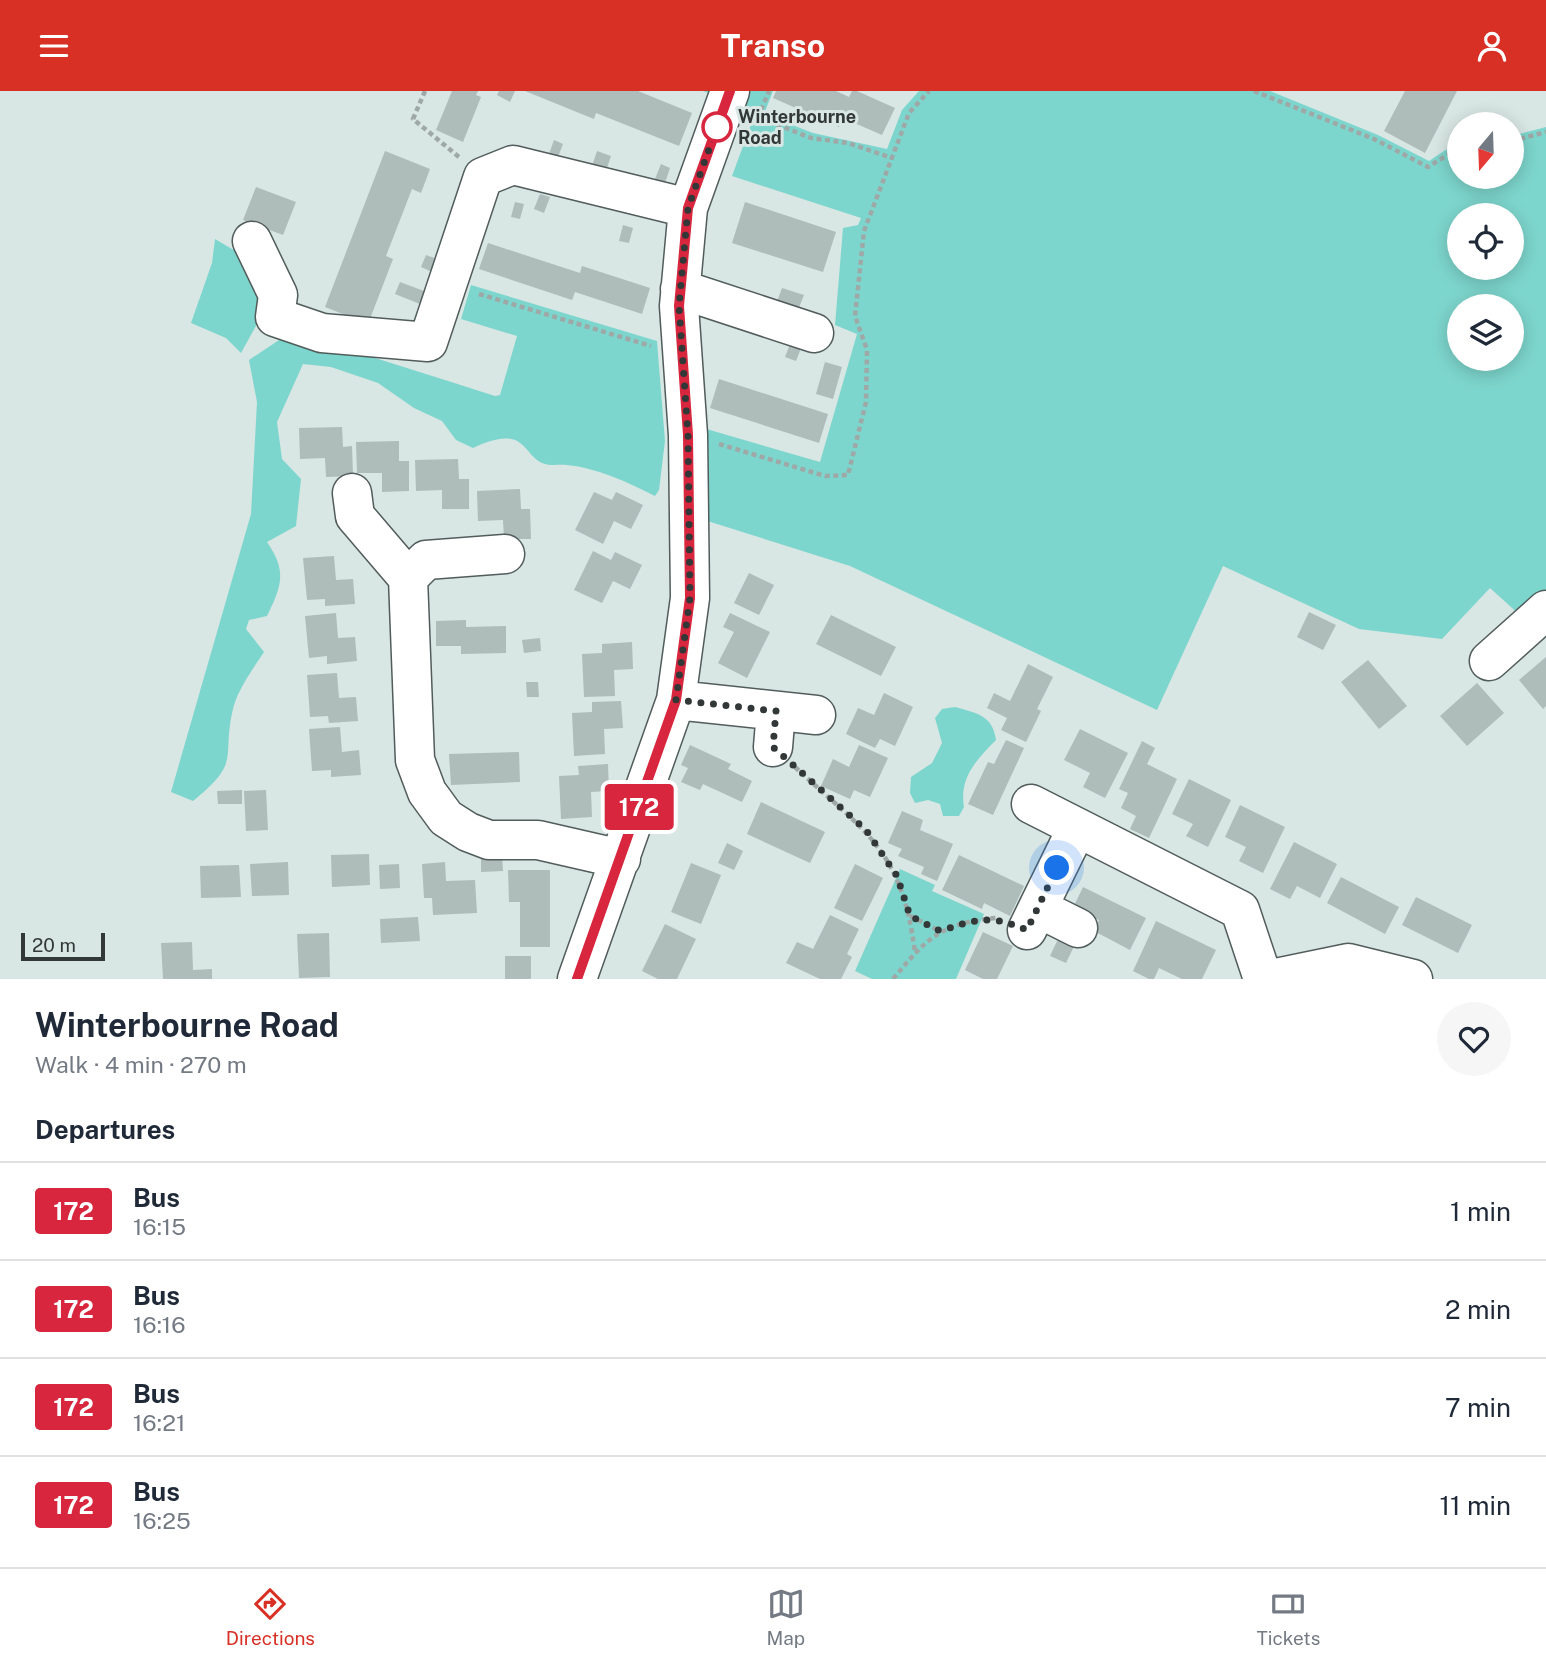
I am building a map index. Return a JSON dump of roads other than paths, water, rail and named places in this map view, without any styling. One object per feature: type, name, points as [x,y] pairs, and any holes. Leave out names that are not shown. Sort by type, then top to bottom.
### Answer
[{"type":"street","points":[[577,979],[676,700],[690,598],[688,435],[680,289],[688,208],[738,104]]},
{"type":"street","points":[[252,241],[278,295],[266,329],[428,342],[483,177],[513,165],[688,208]]},
{"type":"street","points":[[680,289],[814,333]]},
{"type":"street","points":[[352,493],[355,516],[408,578],[415,760],[428,792],[446,818],[467,832],[489,840],[538,841],[621,859]]},
{"type":"street","points":[[408,578],[426,560],[505,554]]},
{"type":"street","points":[[1489,661],[1546,610]]},
{"type":"street","points":[[676,700],[775,729],[816,715]]},
{"type":"street","points":[[1031,804],[1241,910],[1263,979]]},
{"type":"street","points":[[1077,828],[1032,919],[1078,928]]},
{"type":"street","points":[[1271,979],[1348,963],[1413,979]]},
{"type":"place","name":"Winterbourne Road","points":[[717,127]]}]
